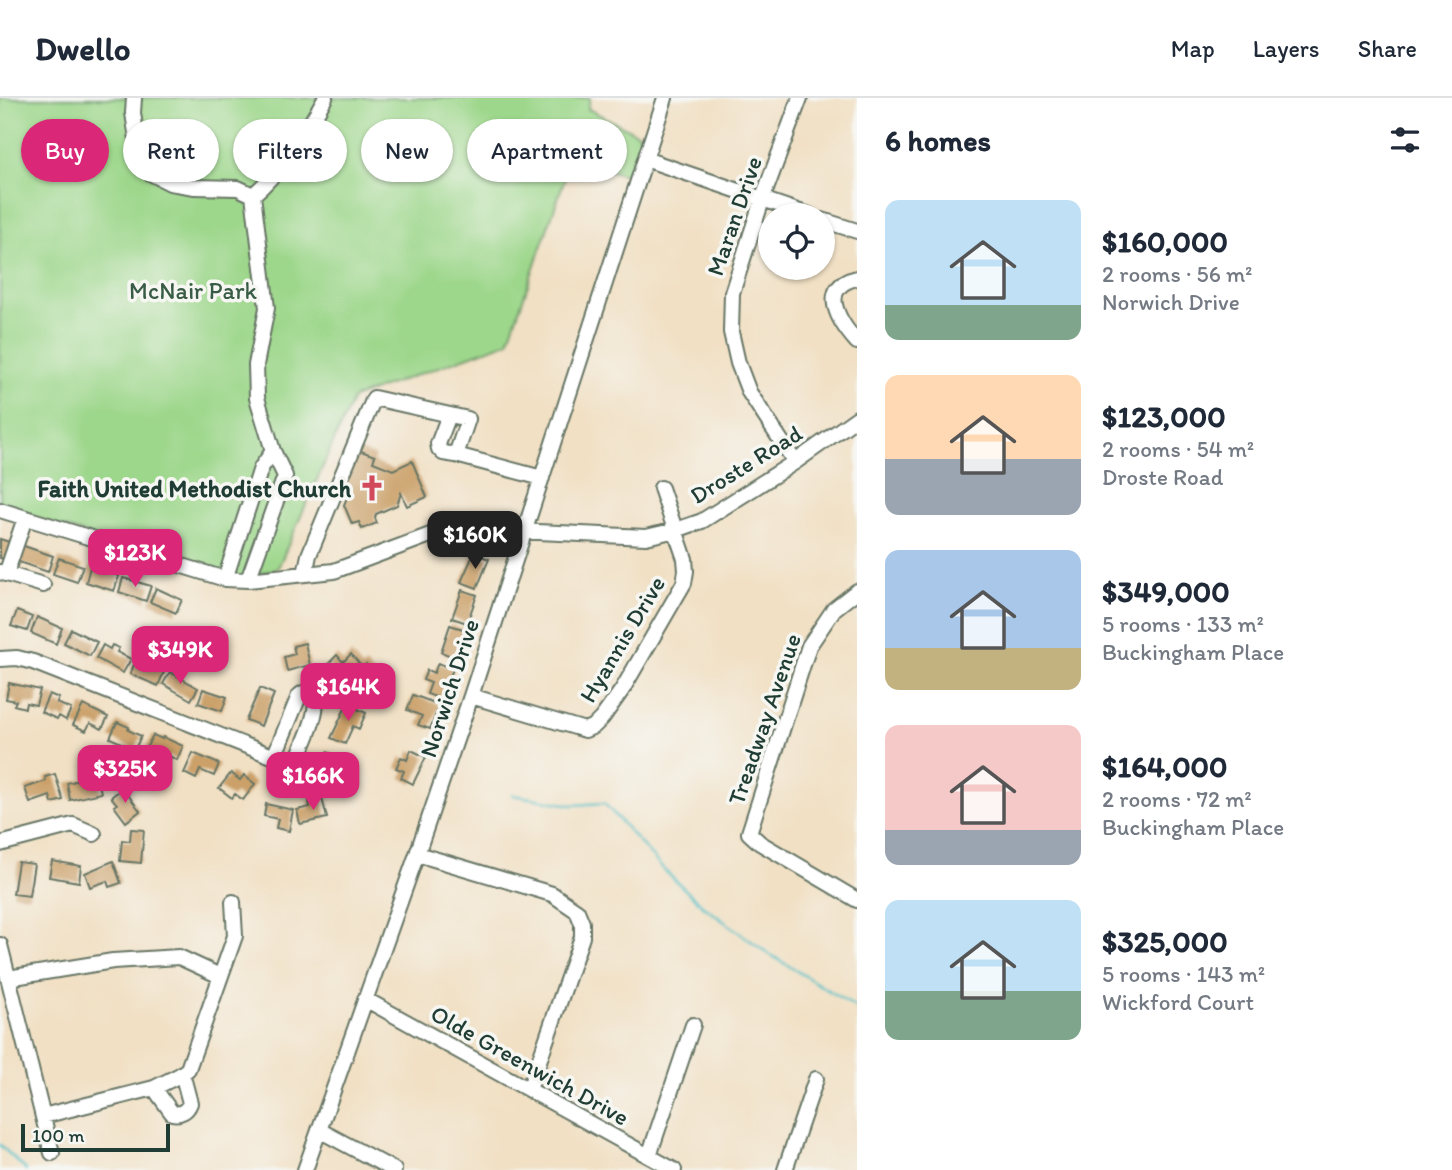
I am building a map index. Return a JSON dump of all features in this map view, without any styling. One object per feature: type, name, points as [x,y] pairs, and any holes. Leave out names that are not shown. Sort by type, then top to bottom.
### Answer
[{"type":"street","points":[[134,98],[133,113],[138,146],[150,173],[170,183],[195,187],[238,188],[253,195]]},
{"type":"street","points":[[253,195],[275,172],[313,120],[325,98]]},
{"type":"street","name":"Norwich Drive","points":[[305,1170],[471,696],[665,98]]},
{"type":"street","name":"Maran Drive","points":[[795,462],[749,392],[737,363],[731,332],[732,293],[762,200],[800,98]]},
{"type":"street","points":[[645,159],[771,203]]},
{"type":"street","points":[[248,580],[285,476],[273,451],[257,398],[256,365],[267,308],[253,195]]},
{"type":"street","points":[[835,224],[857,231]]},
{"type":"street","points":[[857,278],[841,285],[834,293],[833,302],[836,312],[857,342]]},
{"type":"street","points":[[305,574],[309,555],[374,398],[468,419],[456,456],[542,478]]},
{"type":"street","name":"Droste Road","points":[[0,510],[225,579],[248,580],[334,571],[449,528],[646,537],[676,530],[702,521],[795,462],[857,418]]},
{"type":"street","points":[[225,579],[261,468],[273,451]]},
{"type":"street","name":"Hyannis Drive","points":[[471,696],[584,730],[602,719],[622,690],[684,583],[685,559],[661,488]]},
{"type":"street","points":[[24,518],[3,573],[43,585]]},
{"type":"street","name":"Treadway Avenue","points":[[857,591],[834,609],[809,646],[749,833],[760,843],[857,900]]},
{"type":"street","points":[[0,659],[16,658],[33,662],[274,757],[295,765],[317,703],[315,694],[310,691],[299,696],[274,757]]},
{"type":"street","points":[[0,844],[73,825],[94,834]]},
{"type":"street","points":[[417,854],[552,894],[576,911],[582,923],[582,937],[529,1090]]},
{"type":"street","points":[[43,1116],[155,1088],[188,1069],[235,936],[233,902]]},
{"type":"street","points":[[0,945],[52,1153]]},
{"type":"street","points":[[8,978],[113,961],[179,957],[220,976]]},
{"type":"street","name":"Olde Greenwich Drive","points":[[365,999],[674,1170]]},
{"type":"street","points":[[649,1156],[693,1025]]},
{"type":"street","points":[[155,1088],[172,1113],[183,1112],[190,1103],[183,1073]]},
{"type":"street","points":[[785,1170],[816,1079]]},
{"type":"street","points":[[319,1130],[394,1170]]},
{"type":"green space","name":"McNair Park","points":[[0,98],[590,98],[588,109],[608,119],[467,119],[467,182],[564,182],[508,342],[353,398],[278,568],[239,580],[0,508]]},
{"type":"green space","name":"McNair Park","points":[[627,128],[647,138],[633,178],[627,176]]},
{"type":"building","points":[[358,450],[375,456],[373,462],[393,470],[412,461],[427,497],[407,506],[401,493],[397,505],[376,514],[377,523],[362,529],[359,522],[352,524],[344,505],[349,492],[343,490]]},
{"type":"building","points":[[0,539],[12,543],[7,560],[0,558]]},
{"type":"building","points":[[21,545],[53,556],[48,572],[16,561]]},
{"type":"building","points":[[474,553],[489,559],[477,588],[461,582]]},
{"type":"building","points":[[59,558],[83,566],[77,582],[53,574]]},
{"type":"building","points":[[90,567],[119,576],[114,591],[86,582]]},
{"type":"building","points":[[123,578],[151,586],[146,601],[119,592]]},
{"type":"building","points":[[156,588],[182,600],[176,613],[150,602]]},
{"type":"building","points":[[462,590],[477,595],[467,623],[452,618]]},
{"type":"building","points":[[17,611],[32,617],[27,631],[11,626]]},
{"type":"building","points":[[37,617],[62,628],[56,644],[31,633]]},
{"type":"building","points":[[450,625],[466,630],[456,658],[441,652]]},
{"type":"building","points":[[71,629],[97,642],[90,656],[64,643]]},
{"type":"building","points":[[305,643],[310,665],[287,671],[284,657],[295,654],[293,646]]},
{"type":"building","points":[[103,645],[110,649],[112,645],[119,648],[117,652],[131,659],[123,673],[96,658]]},
{"type":"building","points":[[351,654],[362,667],[366,664],[373,673],[350,693],[328,664],[337,655],[343,662]]},
{"type":"building","points":[[136,660],[164,672],[158,686],[130,674]]},
{"type":"building","points":[[438,663],[453,669],[441,699],[427,694],[431,683],[423,680],[427,670],[434,673]]},
{"type":"building","points":[[170,672],[198,688],[191,700],[163,684]]},
{"type":"building","points":[[9,683],[40,690],[36,705],[26,703],[25,708],[14,705],[16,701],[6,699]]},
{"type":"building","points":[[260,688],[274,694],[261,726],[246,720]]},
{"type":"building","points":[[203,689],[227,697],[222,711],[198,703]]},
{"type":"building","points":[[49,694],[59,698],[57,703],[71,709],[66,720],[41,712]]},
{"type":"building","points":[[413,695],[440,705],[430,729],[418,725],[422,716],[407,710]]},
{"type":"building","points":[[347,704],[366,713],[359,729],[353,726],[345,744],[331,738]]},
{"type":"building","points":[[83,705],[108,717],[102,729],[90,723],[86,731],[73,725]]},
{"type":"building","points":[[117,722],[141,736],[135,749],[110,738]]},
{"type":"building","points":[[153,735],[183,746],[177,760],[169,756],[168,759],[146,748]]},
{"type":"building","points":[[411,750],[426,757],[413,784],[401,778],[404,771],[396,768],[401,757],[407,760]]},
{"type":"building","points":[[327,752],[341,758],[337,769],[344,771],[340,783],[318,775]]},
{"type":"building","points":[[193,753],[219,764],[214,776],[200,770],[196,779],[184,773]]},
{"type":"building","points":[[231,773],[240,780],[244,775],[255,784],[243,800],[235,794],[232,798],[219,788]]},
{"type":"building","points":[[55,774],[63,800],[52,803],[50,796],[30,803],[25,788],[46,781],[45,777]]},
{"type":"building","points":[[88,778],[89,781],[98,779],[101,793],[70,800],[67,783]]},
{"type":"building","points":[[123,788],[140,811],[126,822],[111,797]]},
{"type":"building","points":[[322,798],[327,818],[300,824],[297,810],[310,807],[309,801]]},
{"type":"building","points":[[266,804],[293,810],[289,831],[276,828],[278,819],[264,816]]},
{"type":"building","points":[[131,829],[144,830],[141,863],[120,861],[122,840],[130,841]]},
{"type":"building","points":[[52,861],[81,866],[79,882],[49,877]]},
{"type":"building","points":[[113,861],[121,883],[109,887],[107,881],[90,887],[85,873]]},
{"type":"building","points":[[18,862],[34,864],[29,896],[13,894]]},
{"type":"waterway","points":[[513,795],[572,805],[604,803],[664,870],[703,906],[766,952],[857,1008]]},
{"type":"waterway","points":[[0,1145],[26,1170]]},
{"type":"place","name":"Faith United Methodist Church","points":[[372,488]]}]
